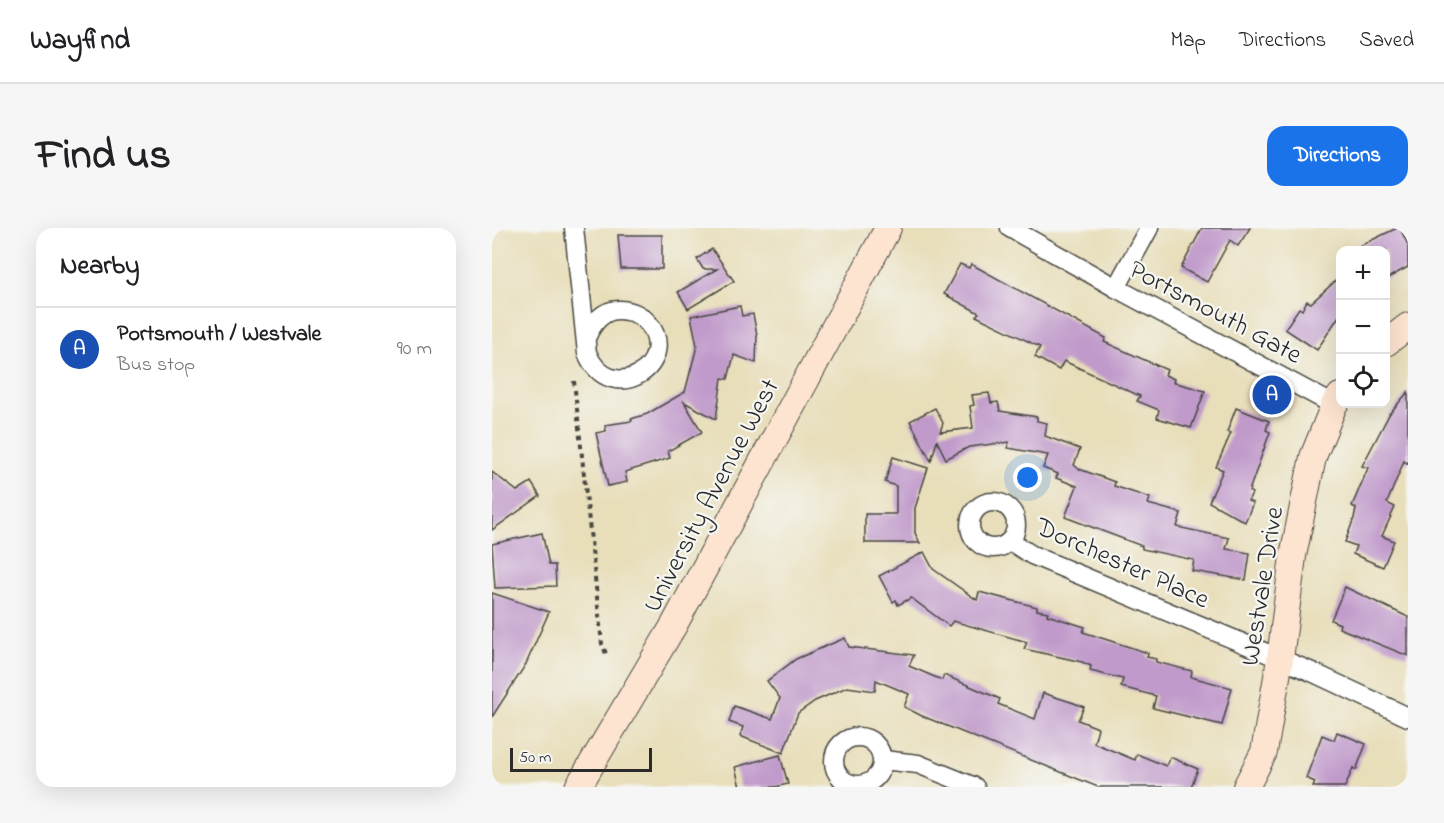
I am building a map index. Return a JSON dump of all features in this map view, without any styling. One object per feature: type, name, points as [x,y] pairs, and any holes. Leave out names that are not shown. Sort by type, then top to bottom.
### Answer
[{"type":"main road","name":"University Avenue West","points":[[579,787],[675,626],[888,228]]},
{"type":"main road","points":[[1390,340],[1408,326]]},
{"type":"main road","name":"Westvale Drive","points":[[1246,787],[1264,752],[1280,659],[1293,556],[1311,468],[1336,403]]},
{"type":"street","points":[[574,228],[586,338]]},
{"type":"street","name":"Portsmouth Gate","points":[[1010,228],[1116,288],[1336,399]]},
{"type":"street","points":[[1116,288],[1149,228]]},
{"type":"street","name":"Dorchester Place","points":[[1010,541],[1032,555],[1280,659],[1408,717]]},
{"type":"street","points":[[883,760],[918,764],[975,787]]},
{"type":"path","points":[[574,381],[602,644],[607,656]]},
{"type":"building","points":[[1202,228],[1250,228],[1238,246],[1230,240],[1207,282],[1181,268]]},
{"type":"building","points":[[1400,228],[1408,245],[1408,267],[1390,277],[1390,246],[1359,246]]},
{"type":"building","points":[[618,235],[662,235],[662,269],[621,269]]},
{"type":"building","points":[[712,249],[734,281],[688,309],[678,292],[717,269],[703,269],[697,259]]},
{"type":"building","points":[[960,264],[969,268],[971,264],[1106,338],[1104,342],[1167,370],[1165,375],[1174,379],[1173,382],[1205,391],[1191,428],[1157,418],[1159,410],[1137,401],[1140,396],[1064,361],[1059,370],[1035,357],[1040,347],[976,316],[979,313],[944,294]]},
{"type":"building","points":[[1336,280],[1336,321],[1317,350],[1285,329],[1299,308],[1302,310],[1307,301],[1311,303]]},
{"type":"building","points":[[740,306],[742,316],[753,314],[757,335],[756,363],[734,355],[728,379],[722,378],[716,419],[684,402],[702,432],[668,451],[670,458],[625,472],[627,482],[608,486],[596,433],[606,431],[605,425],[632,421],[631,419],[647,414],[685,392],[697,346],[691,316]]},
{"type":"building","points":[[1408,392],[1408,464],[1404,461],[1387,503],[1395,507],[1382,536],[1394,541],[1383,567],[1353,554],[1356,546],[1345,542],[1356,508],[1352,506],[1368,468],[1362,466],[1390,413]]},
{"type":"building","points":[[989,393],[991,403],[998,402],[1000,411],[1037,417],[1037,421],[1047,423],[1045,436],[1080,449],[1074,465],[1079,469],[1115,482],[1114,486],[1150,498],[1148,504],[1181,513],[1177,527],[1229,538],[1226,549],[1250,553],[1246,580],[1192,571],[1194,560],[1142,549],[1142,546],[1065,517],[1077,486],[1056,478],[1058,474],[1043,468],[1048,455],[1008,448],[1009,442],[969,447],[946,459],[937,441],[931,461],[910,421],[935,408],[943,423],[940,432],[973,428],[970,406],[974,405],[972,395]]},
{"type":"building","points":[[1236,408],[1269,421],[1266,430],[1270,432],[1249,491],[1252,493],[1248,501],[1253,503],[1245,522],[1209,502],[1223,470],[1216,467],[1231,433],[1227,432]]},
{"type":"building","points":[[893,457],[928,468],[915,508],[915,533],[920,543],[865,543],[865,514],[896,514],[896,486],[885,482]]},
{"type":"building","points":[[492,472],[517,491],[531,482],[540,496],[492,530]]},
{"type":"building","points":[[542,533],[549,565],[555,565],[556,586],[495,588],[492,544]]},
{"type":"building","points":[[924,552],[933,569],[977,600],[979,592],[1037,607],[1037,610],[1048,612],[1047,615],[1085,627],[1083,632],[1148,653],[1147,657],[1156,659],[1156,662],[1192,671],[1191,677],[1232,688],[1222,725],[1153,708],[1156,696],[1121,687],[1123,679],[1090,671],[1091,666],[1082,662],[1024,649],[1027,642],[953,621],[949,626],[911,598],[898,605],[896,600],[893,602],[879,576]]},
{"type":"building","points":[[1345,587],[1408,617],[1408,656],[1339,628],[1340,624],[1331,620]]},
{"type":"building","points":[[492,593],[549,612],[526,664],[492,717]]},
{"type":"building","points":[[845,638],[849,647],[914,655],[909,666],[942,680],[944,675],[1000,699],[998,704],[1035,719],[1043,693],[1084,707],[1078,720],[1098,728],[1094,743],[1135,760],[1137,754],[1166,766],[1170,757],[1198,769],[1191,787],[1098,787],[922,716],[904,707],[909,694],[876,680],[875,691],[847,687],[815,701],[798,713],[783,753],[740,736],[743,727],[729,722],[734,706],[772,719],[780,698],[767,681],[796,659]]},
{"type":"building","points":[[1337,732],[1366,744],[1356,770],[1353,768],[1345,787],[1313,787],[1315,782],[1306,778],[1322,735],[1334,740]]},
{"type":"building","points":[[780,755],[788,784],[775,787],[740,787],[735,767]]},
{"type":"place","name":"Portsmouth / Westvale","points":[[1272,395]]}]
